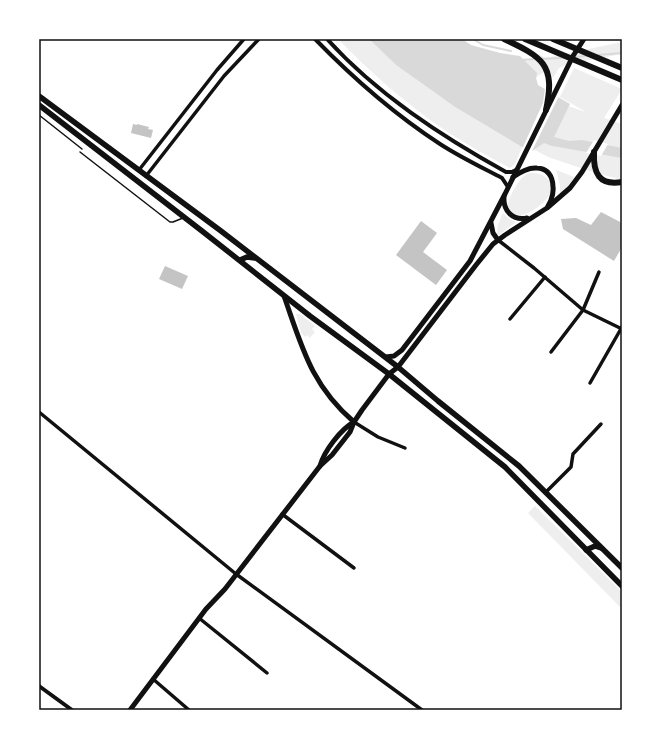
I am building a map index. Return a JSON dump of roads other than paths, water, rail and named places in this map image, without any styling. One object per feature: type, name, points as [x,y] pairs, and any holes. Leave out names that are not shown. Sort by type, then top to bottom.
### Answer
[{"type":"highway","points":[[504,39],[522,47],[537,57],[547,73],[550,83],[546,110]]},
{"type":"highway","points":[[525,39],[622,80]]},
{"type":"highway","points":[[553,39],[622,68]]},
{"type":"highway","points":[[594,152],[594,168],[600,177],[607,182],[622,182]]},
{"type":"main road","points":[[386,357],[394,356],[402,350],[470,261],[491,222],[573,56],[583,41]]},
{"type":"main road","points":[[39,96],[257,258],[386,357],[519,466],[621,565]]},
{"type":"main road","points":[[39,105],[240,260],[284,296],[390,374],[505,467],[622,586]]},
{"type":"main road","points":[[130,710],[199,618],[236,574],[320,466],[324,455],[344,429],[354,422],[476,265],[498,240],[530,217],[547,208],[566,192],[594,152],[622,105]]},
{"type":"main road","points":[[512,178],[532,168],[541,168],[547,172],[552,179],[554,188],[547,208]]},
{"type":"main road","points":[[505,194],[504,204],[511,216],[521,219],[530,217]]},
{"type":"main road","points":[[491,222],[491,231],[498,240]]},
{"type":"main road","points":[[240,260],[247,257],[257,258]]},
{"type":"main road","points":[[284,296],[306,358],[314,374],[330,398],[354,422]]},
{"type":"main road","points":[[586,550],[595,546],[604,550]]},
{"type":"street","points":[[139,170],[176,121],[244,39]]},
{"type":"street","points":[[146,176],[224,76],[258,39]]},
{"type":"street","points":[[315,39],[360,83],[407,121],[442,145],[502,178],[508,187]]},
{"type":"street","points":[[327,39],[376,85],[415,116],[503,170],[509,172],[516,170]]},
{"type":"street","points":[[217,70],[224,76]]},
{"type":"street","points":[[176,121],[184,127]]},
{"type":"street","points":[[498,240],[545,277],[583,310],[622,328],[590,383]]},
{"type":"street","points":[[551,352],[583,310],[599,272]]},
{"type":"street","points":[[510,319],[545,277]]},
{"type":"street","points":[[39,412],[236,574],[422,710]]},
{"type":"street","points":[[354,422],[378,437],[405,448]]},
{"type":"street","points":[[546,492],[571,467],[573,454],[601,424]]},
{"type":"street","points":[[282,514],[354,568]]},
{"type":"street","points":[[199,618],[267,673]]},
{"type":"street","points":[[153,679],[189,710]]},
{"type":"street","points":[[39,686],[72,710]]},
{"type":"lane","points":[[39,115],[82,149]]},
{"type":"lane","points":[[80,152],[170,222],[184,218]]},
{"type":"waterway","points":[[473,39],[483,45],[511,51]]},
{"type":"waterway","points":[[597,55],[622,53]]},
{"type":"waterway","points":[[573,57],[587,56]]},
{"type":"waterway","points":[[539,59],[563,58]]},
{"type":"waterway","points":[[521,60],[535,59]]}]
